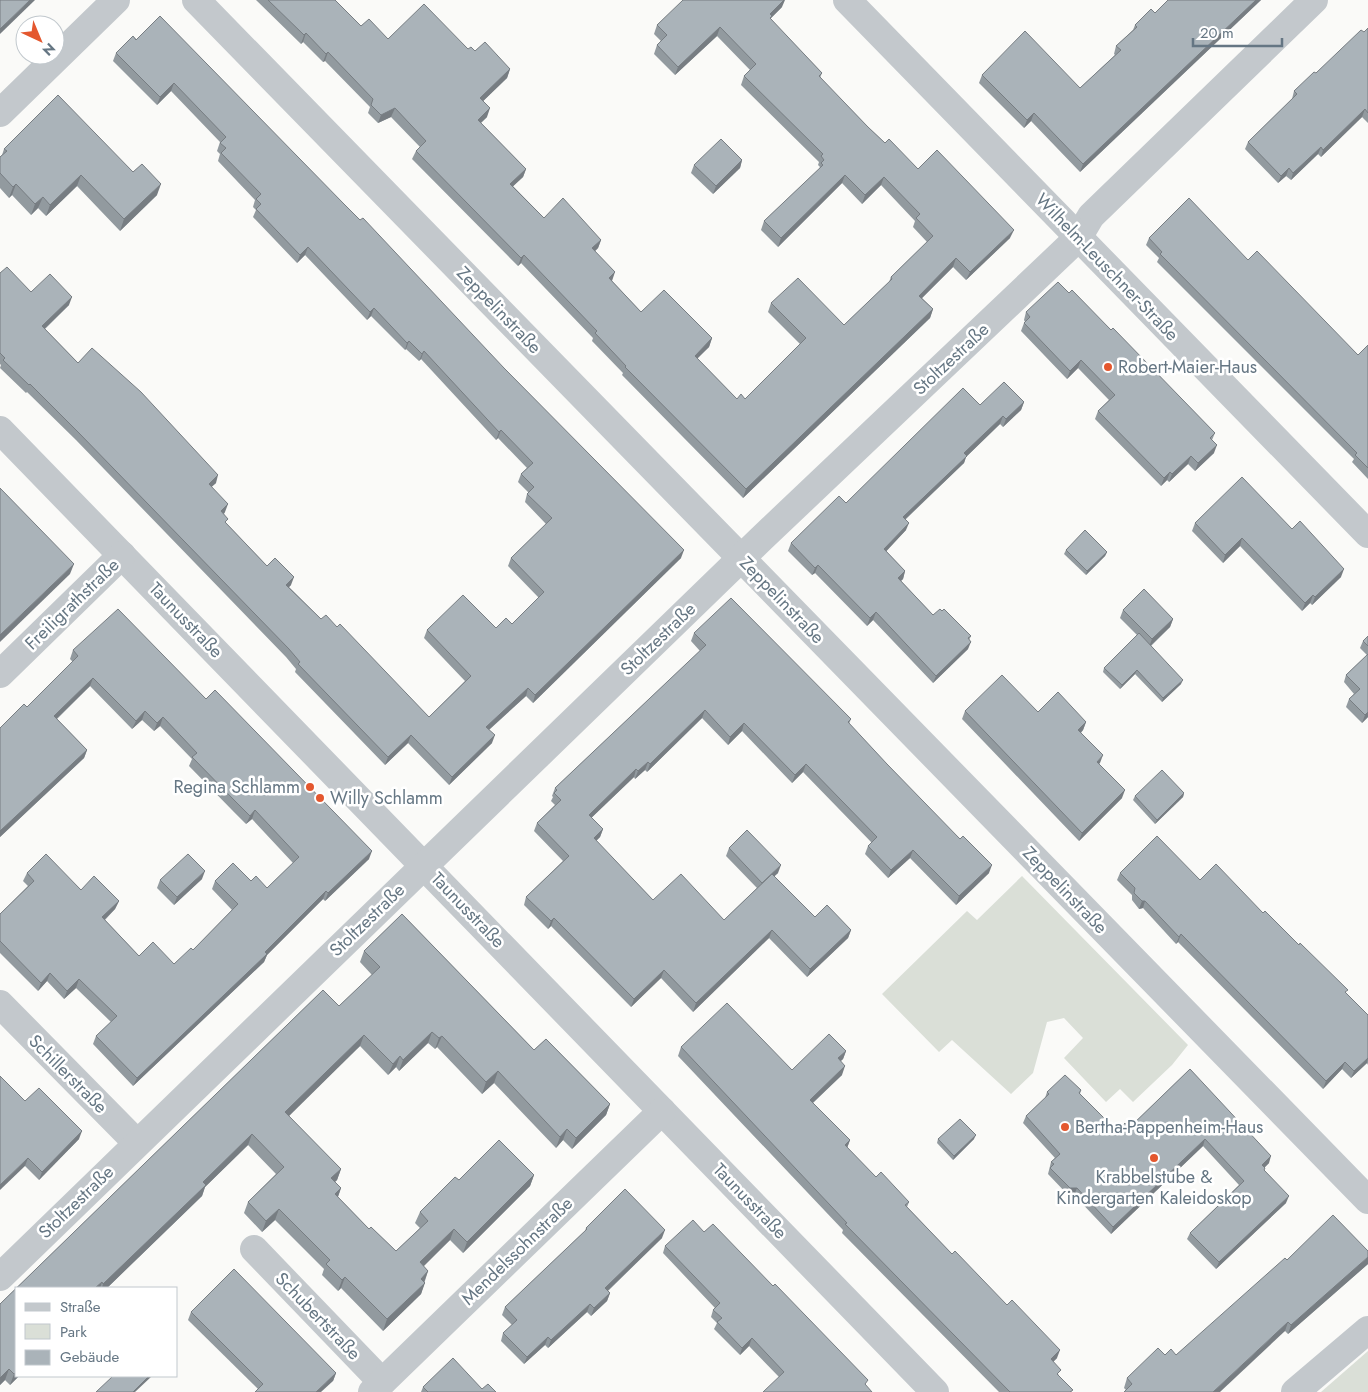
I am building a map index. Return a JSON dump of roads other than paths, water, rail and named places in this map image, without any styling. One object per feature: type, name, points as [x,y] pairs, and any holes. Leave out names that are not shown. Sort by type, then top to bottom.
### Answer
[{"type":"street","points":[[0,113],[116,0]]},
{"type":"street","name":"Zeppelinstraße","points":[[196,0],[1368,1200]]},
{"type":"street","name":"Wilhelm-Leuschner-Straße","points":[[847,0],[1368,534]]},
{"type":"street","name":"Stoltzestraße","points":[[0,1277],[741,558],[1078,238],[1091,216],[1314,0]]},
{"type":"street","name":"Taunusstraße","points":[[0,430],[935,1392]]},
{"type":"street","name":"Freiligrathstraße","points":[[0,674],[122,555]]},
{"type":"street","name":"Schillerstraße","points":[[0,1004],[137,1144]]},
{"type":"street","name":"Mendelssohnstraße","points":[[375,1389],[662,1110]]},
{"type":"street","name":"Schubertstraße","points":[[254,1249],[375,1389]]},
{"type":"street","points":[[1295,1392],[1368,1330]]},
{"type":"place","name":"Robert-Maier-Haus","points":[[1108,367]]},
{"type":"place","name":"Regina Schlamm","points":[[310,787]]},
{"type":"place","name":"Willy Schlamm","points":[[320,798]]},
{"type":"place","name":"Bertha-Pappenheim-Haus","points":[[1065,1127]]},
{"type":"place","name":"Krabbelstube & Kindergarten Kaleidoskop","points":[[1154,1158]]}]
